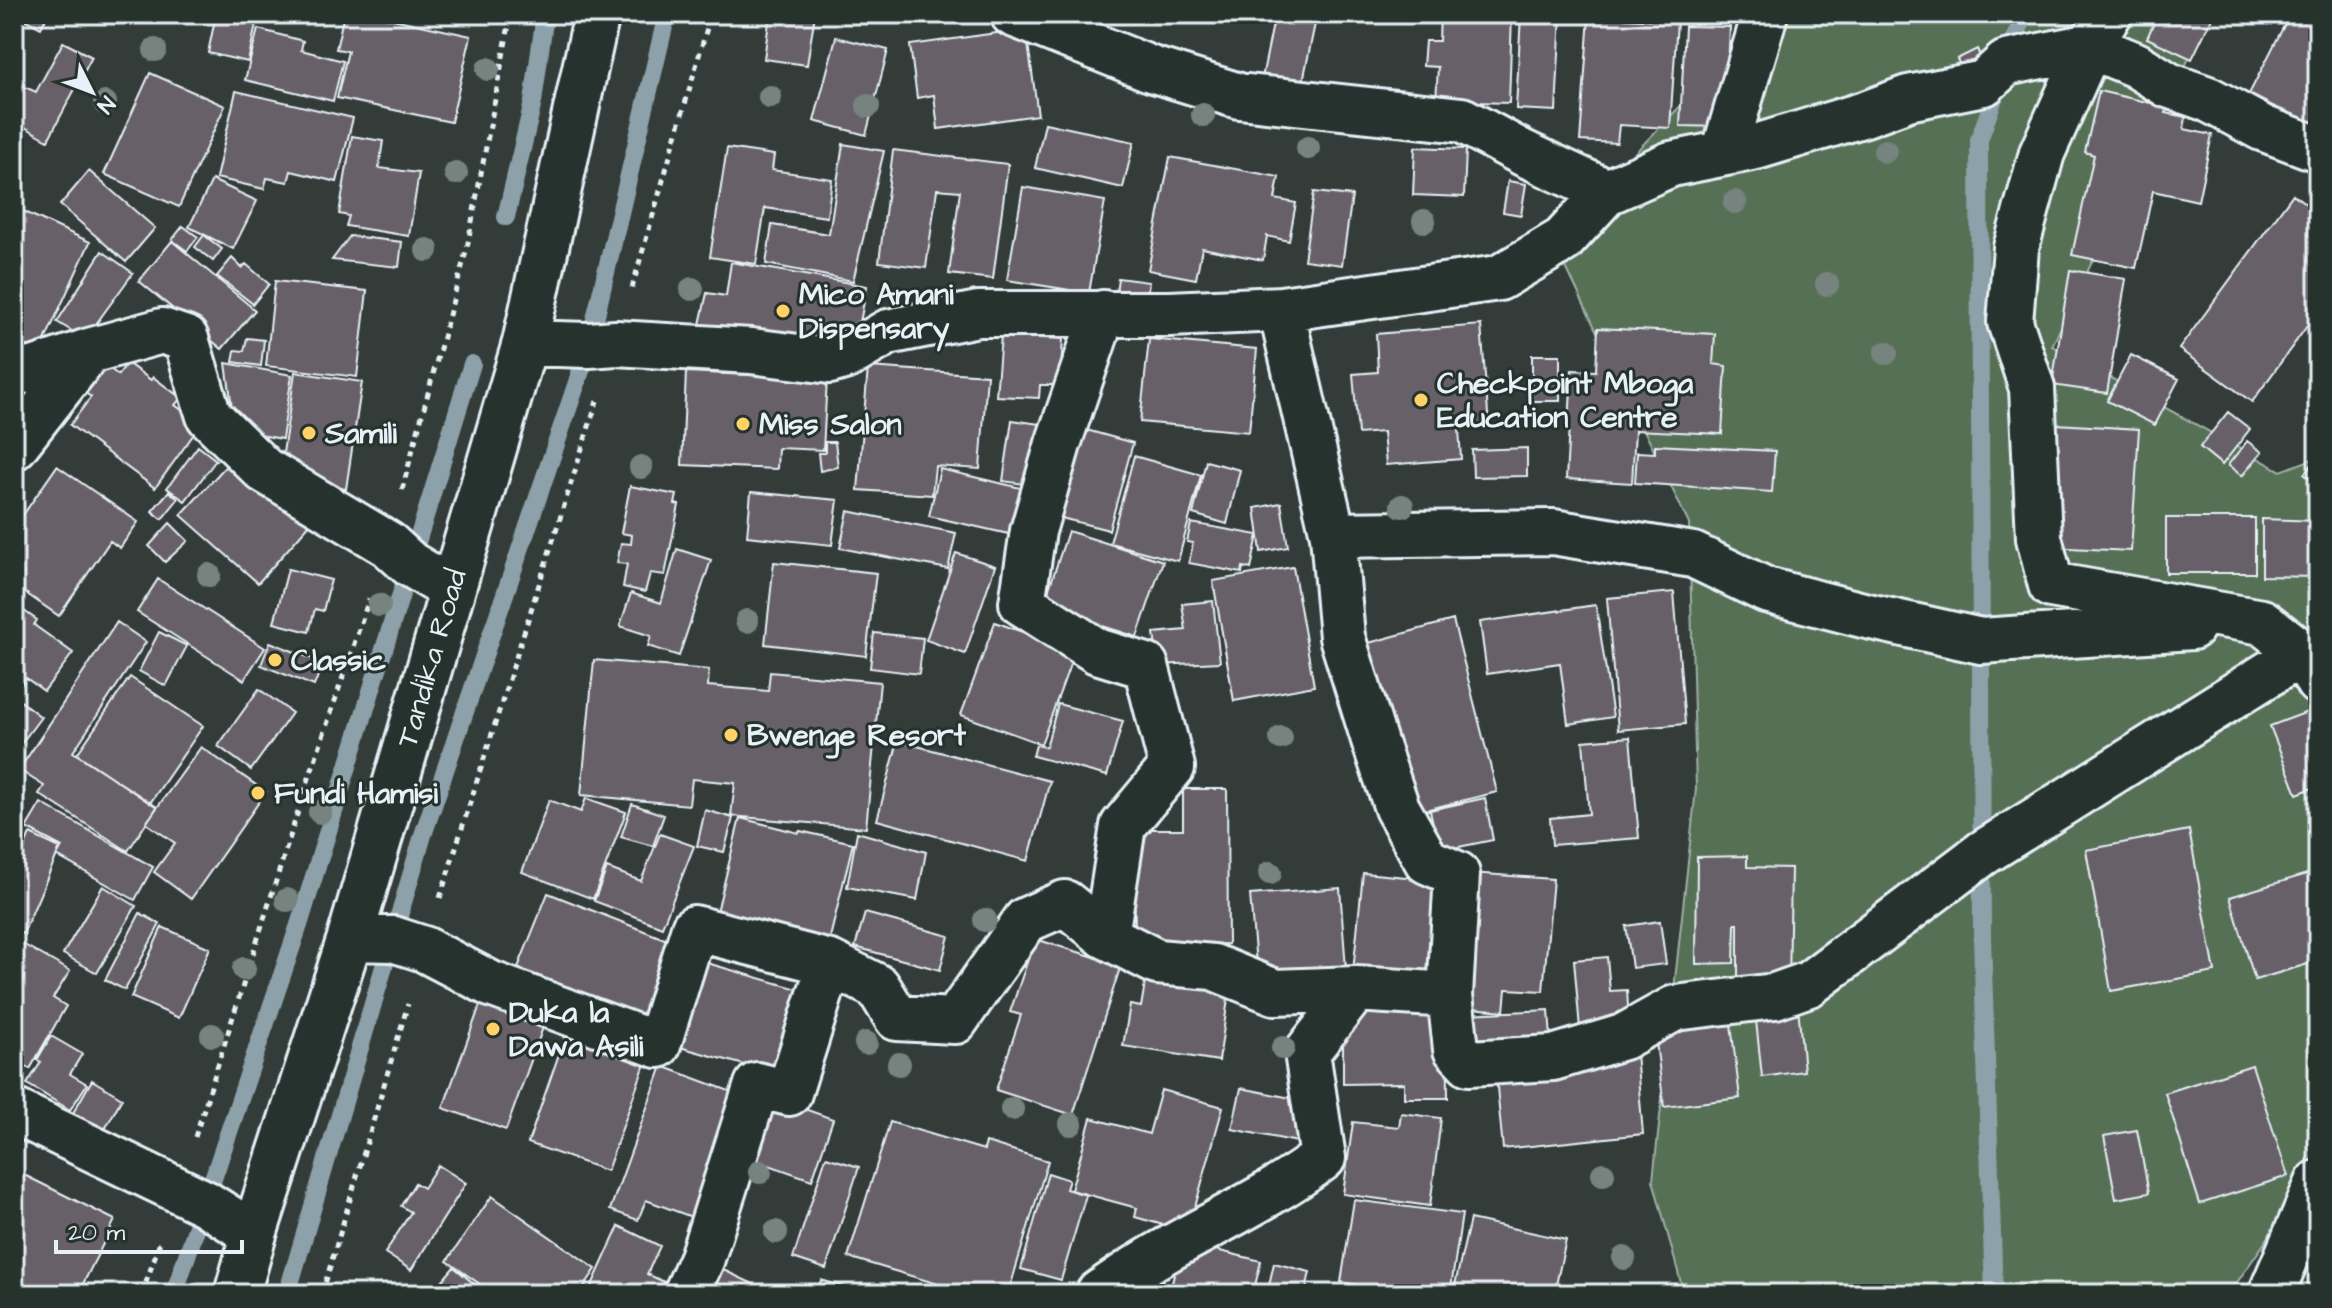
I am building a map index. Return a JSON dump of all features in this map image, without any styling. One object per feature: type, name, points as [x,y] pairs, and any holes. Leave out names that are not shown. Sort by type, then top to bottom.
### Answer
[{"type":"street","name":"Tandika Road","points":[[237,1294],[350,938],[525,343],[597,14]]},
{"type":"street","points":[[1013,14],[1151,69],[1239,96],[1462,120],[1523,153],[1607,192]]},
{"type":"street","points":[[1724,153],[1765,14]]},
{"type":"street","points":[[525,343],[616,343],[751,351],[830,361],[847,356],[888,332],[978,314],[1170,314],[1281,309],[1499,278],[1563,240],[1607,192],[1671,164],[1756,147],[1908,98],[1984,83],[2006,63],[2099,30]]},
{"type":"street","points":[[1281,309],[1333,535],[1342,637],[1397,808],[1427,861],[1457,874],[1450,995],[1456,1049],[1469,1063],[1553,1058],[1623,1037],[1675,1008],[1775,996],[1809,984],[1983,853],[2310,667],[2262,622],[2051,585],[2039,538],[2032,388],[2010,322],[2016,248],[2042,153],[2099,30]]},
{"type":"street","points":[[2099,30],[2136,65],[2168,85],[2208,99],[2262,128],[2318,149]]},
{"type":"street","points":[[1103,313],[1033,531],[1022,603],[1097,651],[1146,666],[1172,767],[1123,826],[1106,936]]},
{"type":"street","points":[[14,369],[30,371],[162,331],[186,339],[209,416],[264,470],[388,544],[410,564],[451,589]]},
{"type":"street","points":[[14,447],[89,351]]},
{"type":"street","points":[[1333,535],[1553,532],[1677,552],[1693,555],[1766,590],[1981,641],[2262,622]]},
{"type":"street","points":[[350,938],[393,939],[424,949],[491,984],[658,1045],[694,928],[830,963],[878,987],[897,1018],[955,1021],[1026,920],[1065,903],[1106,936],[1157,962],[1213,967],[1275,992],[1356,989],[1450,995]]},
{"type":"street","points":[[686,1294],[702,1258],[757,1085],[789,1093],[830,963]]},
{"type":"street","points":[[1098,1294],[1126,1273],[1205,1227],[1290,1183],[1323,1158],[1307,1052],[1356,989]]},
{"type":"street","points":[[14,1111],[205,1203],[254,1234]]},
{"type":"street","points":[[2271,1294],[2318,1183]]},
{"type":"path","points":[[142,1294],[388,544],[467,248],[511,14]]},
{"type":"path","points":[[322,1294],[424,949],[616,343],[711,14]]},
{"type":"green space","points":[[1770,14],[2210,14],[2052,346],[2281,471],[2318,457],[2318,1166],[2229,1294],[1684,1294],[1653,1180],[1696,789],[1689,524],[1552,238]]},
{"type":"building","points":[[14,14],[48,14],[41,28]]},
{"type":"building","points":[[216,14],[258,14],[248,62],[208,53]]},
{"type":"building","points":[[344,14],[370,14],[471,36],[451,122],[337,98],[348,51],[336,49]]},
{"type":"building","points":[[414,14],[461,14],[460,22]]},
{"type":"building","points":[[770,14],[815,14],[807,65],[764,59]]},
{"type":"building","points":[[1275,14],[1317,14],[1302,86],[1262,78]]},
{"type":"building","points":[[1333,14],[1384,14],[1383,22]]},
{"type":"building","points":[[1440,14],[1512,14],[1509,103],[1436,101],[1438,67],[1423,66],[1425,41],[1439,41]]},
{"type":"building","points":[[1521,14],[1561,14],[1556,111],[1516,109]]},
{"type":"building","points":[[2158,14],[2214,14],[2192,59],[2147,38]]},
{"type":"building","points":[[2290,14],[2307,14],[2318,20],[2318,129],[2249,94]]},
{"type":"building","points":[[1589,16],[1677,21],[1670,128],[1619,125],[1617,143],[1580,141]]},
{"type":"building","points":[[1685,26],[1730,27],[1725,127],[1680,126]]},
{"type":"building","points":[[258,29],[303,41],[301,50],[343,61],[333,101],[245,80]]},
{"type":"building","points":[[1026,29],[1038,115],[938,129],[934,95],[917,98],[910,45]]},
{"type":"building","points":[[836,37],[888,50],[866,135],[814,121]]},
{"type":"building","points":[[63,42],[92,57],[48,140],[14,121],[14,108],[25,87],[36,92]]},
{"type":"building","points":[[1977,49],[1986,70],[1966,79],[1957,59]]},
{"type":"building","points":[[150,73],[225,106],[179,207],[104,174]]},
{"type":"building","points":[[14,80],[24,85],[14,105]]},
{"type":"building","points":[[236,91],[353,118],[337,182],[291,171],[288,182],[267,178],[264,189],[216,178]]},
{"type":"building","points":[[2099,91],[2168,107],[2166,113],[2186,117],[2184,129],[2212,135],[2198,201],[2153,191],[2136,268],[2072,255],[2094,155],[2085,152]]},
{"type":"building","points":[[1045,123],[1134,142],[1123,188],[1035,168]]},
{"type":"building","points":[[352,136],[383,141],[379,168],[419,173],[409,236],[346,226],[349,216],[339,214]]},
{"type":"building","points":[[843,144],[884,151],[853,281],[766,264],[772,225],[829,234]]},
{"type":"building","points":[[1415,147],[1466,149],[1464,197],[1413,195]]},
{"type":"building","points":[[727,148],[774,155],[772,170],[832,179],[827,217],[765,208],[756,264],[710,257]]},
{"type":"building","points":[[893,150],[1008,164],[993,279],[949,274],[960,191],[937,189],[926,268],[879,262]]},
{"type":"building","points":[[1170,157],[1279,177],[1275,199],[1296,203],[1289,241],[1267,236],[1263,260],[1202,248],[1196,279],[1148,270]]},
{"type":"building","points":[[89,171],[155,228],[126,262],[60,205]]},
{"type":"building","points":[[212,180],[257,201],[233,249],[189,227]]},
{"type":"building","points":[[1508,181],[1526,184],[1521,215],[1503,212]]},
{"type":"building","points":[[1023,187],[1105,201],[1089,293],[1007,280]]},
{"type":"building","points":[[1314,192],[1352,196],[1342,265],[1304,260]]},
{"type":"building","points":[[2293,194],[2318,213],[2318,311],[2252,402],[2179,349]]},
{"type":"building","points":[[14,207],[90,242],[36,360],[14,350]]},
{"type":"building","points":[[183,226],[198,237],[187,251],[172,240]]},
{"type":"building","points":[[204,235],[222,249],[213,261],[195,247]]},
{"type":"building","points":[[350,236],[402,242],[399,267],[332,260]]},
{"type":"building","points":[[172,241],[255,310],[222,349],[139,281]]},
{"type":"building","points":[[102,251],[133,273],[85,339],[57,322]]},
{"type":"building","points":[[232,258],[242,268],[246,264],[269,284],[253,304],[217,276]]},
{"type":"building","name":"Mico Amani Dispensary","points":[[731,262],[867,286],[858,333],[817,325],[813,348],[699,329],[707,293],[726,296]]},
{"type":"building","points":[[2070,270],[2126,279],[2107,393],[2052,385]]},
{"type":"building","points":[[1118,278],[1149,282],[1146,303],[1115,300]]},
{"type":"building","points":[[275,281],[367,291],[357,377],[266,366]]},
{"type":"building","name":"Checkpoint Mboga Education Centre","points":[[1481,325],[1489,426],[1459,429],[1461,459],[1386,465],[1383,432],[1358,434],[1353,374],[1378,372],[1376,334]]},
{"type":"building","points":[[1598,328],[1715,334],[1713,364],[1726,366],[1722,434],[1635,430],[1632,483],[1566,479],[1572,370],[1596,371]]},
{"type":"building","points":[[1001,336],[1063,339],[1060,385],[1040,385],[1039,398],[996,396]]},
{"type":"building","points":[[247,338],[264,340],[261,366],[233,362],[235,350],[244,351]]},
{"type":"building","points":[[1149,339],[1257,349],[1249,432],[1140,422]]},
{"type":"building","points":[[1532,355],[1560,355],[1560,401],[1532,401]]},
{"type":"building","points":[[2131,355],[2179,379],[2155,425],[2107,401]]},
{"type":"building","points":[[98,359],[118,375],[127,363],[151,380],[153,377],[181,398],[175,405],[201,424],[155,488],[70,425],[91,397],[77,387]]},
{"type":"building","points":[[226,363],[292,375],[282,439],[235,430]]},
{"type":"building","points":[[868,367],[987,375],[980,469],[935,466],[932,495],[858,490]]},
{"type":"building","points":[[295,372],[362,382],[346,489],[285,480],[288,455],[283,453]]},
{"type":"building","points":[[686,372],[827,379],[823,450],[778,448],[777,469],[682,465]]},
{"type":"building","points":[[2228,412],[2250,429],[2222,465],[2200,447]]},
{"type":"building","points":[[1012,420],[1047,425],[1038,486],[1003,481]]},
{"type":"building","points":[[2056,424],[2139,429],[2131,551],[2048,547]]},
{"type":"building","points":[[1072,426],[1133,443],[1109,530],[1049,515]]},
{"type":"building","points":[[2247,441],[2262,452],[2242,476],[2228,465]]},
{"type":"building","points":[[825,442],[835,442],[838,467],[820,471],[818,453],[825,453]]},
{"type":"building","points":[[1655,445],[1775,451],[1772,492],[1635,483],[1637,452],[1655,453]]},
{"type":"building","points":[[198,446],[216,460],[185,501],[167,488]]},
{"type":"building","points":[[1527,448],[1527,476],[1473,477],[1472,450]]},
{"type":"building","points":[[235,456],[311,523],[258,583],[181,515]]},
{"type":"building","points":[[1134,456],[1201,475],[1178,561],[1110,543]]},
{"type":"building","points":[[2318,457],[2318,485],[2304,474]]},
{"type":"building","points":[[1206,461],[1240,470],[1227,524],[1193,514]]},
{"type":"building","points":[[57,466],[138,522],[120,548],[110,541],[59,616],[14,585],[14,528]]},
{"type":"building","points":[[940,469],[1025,489],[1013,535],[929,516]]},
{"type":"building","points":[[630,486],[677,495],[675,504],[679,505],[665,575],[650,573],[645,592],[623,587],[627,564],[617,563],[621,543],[631,544],[632,535],[621,533]]},
{"type":"building","points":[[169,491],[178,499],[162,519],[152,511]]},
{"type":"building","points":[[751,492],[838,500],[832,545],[747,536]]},
{"type":"building","points":[[1281,503],[1288,547],[1261,552],[1255,508]]},
{"type":"building","points":[[848,511],[956,533],[948,569],[840,548]]},
{"type":"building","points":[[2166,518],[2255,518],[2255,573],[2166,573]]},
{"type":"building","points":[[2262,519],[2318,521],[2318,577],[2262,576]]},
{"type":"building","points":[[170,523],[188,541],[165,562],[149,546]]},
{"type":"building","points":[[1191,523],[1258,535],[1251,569],[1243,567],[1242,573],[1189,563],[1193,543],[1187,542]]},
{"type":"building","points":[[1068,531],[1163,561],[1137,637],[1043,607]]},
{"type":"building","points":[[677,549],[711,560],[679,656],[648,646],[651,636],[620,626],[631,593],[661,603]]},
{"type":"building","points":[[956,553],[995,566],[965,654],[926,640]]},
{"type":"building","points":[[774,562],[876,573],[866,656],[765,644]]},
{"type":"building","points":[[1293,567],[1314,686],[1234,701],[1213,581]]},
{"type":"building","points":[[288,569],[331,580],[323,611],[315,609],[309,632],[274,623]]},
{"type":"building","points":[[158,579],[265,648],[244,680],[137,612]]},
{"type":"building","points":[[1674,592],[1685,724],[1618,730],[1607,598]]},
{"type":"building","points":[[1213,601],[1220,662],[1158,665],[1154,633],[1186,630],[1182,604]]},
{"type":"building","points":[[14,604],[37,620],[34,625],[73,653],[44,691],[26,678],[14,695]]},
{"type":"building","points":[[1596,605],[1613,717],[1568,724],[1560,663],[1487,674],[1480,622]]},
{"type":"building","points":[[1453,620],[1497,792],[1409,814],[1365,644]]},
{"type":"building","points":[[117,622],[146,642],[73,752],[157,807],[128,851],[39,794],[44,786],[19,770]]},
{"type":"building","points":[[995,622],[1075,651],[1041,744],[961,715]]},
{"type":"building","points":[[159,632],[187,646],[166,686],[139,671]]},
{"type":"building","points":[[874,633],[923,638],[919,674],[870,668]]},
{"type":"building","points":[[270,642],[323,663],[314,686],[261,665]]},
{"type":"building","name":"Bwenge Resort","points":[[594,660],[709,670],[708,686],[768,691],[770,672],[880,682],[866,828],[731,816],[735,783],[692,779],[689,805],[581,795]]},
{"type":"building","points":[[130,677],[203,726],[150,803],[77,754]]},
{"type":"building","points":[[259,689],[292,713],[251,770],[218,746]]},
{"type":"building","points":[[14,696],[41,717],[14,753]]},
{"type":"building","points":[[1058,704],[1123,721],[1107,776],[1033,756],[1036,745],[1046,747]]},
{"type":"building","points":[[2310,711],[2318,731],[2318,786],[2297,794],[2270,726]]},
{"type":"building","points":[[1630,737],[1639,838],[1552,845],[1550,818],[1589,814],[1583,741]]},
{"type":"building","points":[[898,741],[1050,781],[1028,861],[877,820]]},
{"type":"building","points":[[201,747],[266,792],[191,899],[154,872],[175,843],[146,823]]},
{"type":"building","points":[[1183,789],[1227,789],[1228,944],[1135,945],[1134,829],[1183,829]]},
{"type":"building","points":[[586,798],[626,812],[593,899],[522,872],[549,800],[581,812]]},
{"type":"building","points":[[1485,798],[1493,840],[1439,851],[1430,810]]},
{"type":"building","points":[[41,803],[153,867],[135,900],[57,856],[62,847],[26,828]]},
{"type":"building","points":[[632,804],[664,815],[653,846],[621,837]]},
{"type":"building","points":[[705,810],[733,818],[724,852],[697,846]]},
{"type":"building","points":[[740,818],[853,843],[828,946],[715,920]]},
{"type":"building","points":[[2189,830],[2215,972],[2111,991],[2086,850]]},
{"type":"building","points":[[857,832],[926,852],[917,900],[847,887]]},
{"type":"building","points":[[30,834],[60,848],[23,934],[14,930],[14,871]]},
{"type":"building","points":[[660,834],[694,846],[662,927],[594,901],[607,868],[641,881]]},
{"type":"building","points":[[1747,856],[1747,867],[1791,868],[1789,988],[1738,988],[1738,924],[1735,924],[1734,963],[1696,964],[1697,857]]},
{"type":"building","points":[[1363,873],[1438,880],[1428,989],[1352,982]]},
{"type":"building","points":[[1471,873],[1553,879],[1543,991],[1506,989],[1504,1011],[1460,1007]]},
{"type":"building","points":[[2307,874],[2318,912],[2318,961],[2255,980],[2230,897]]},
{"type":"building","points":[[103,886],[136,906],[97,973],[63,954]]},
{"type":"building","points":[[1340,888],[1346,969],[1257,976],[1250,895]]},
{"type":"building","points":[[548,893],[680,945],[645,1032],[513,980]]},
{"type":"building","points":[[140,913],[160,924],[125,990],[105,980]]},
{"type":"building","points":[[865,913],[949,936],[940,970],[855,947]]},
{"type":"building","points":[[1660,921],[1666,964],[1632,968],[1626,926]]},
{"type":"building","points":[[162,927],[210,948],[179,1018],[131,997]]},
{"type":"building","points":[[14,939],[70,971],[53,998],[66,1006],[30,1069],[14,1059]]},
{"type":"building","points":[[1035,939],[1121,965],[1073,1115],[996,1090],[1021,1015],[1010,1012]]},
{"type":"building","points":[[1607,957],[1610,991],[1627,990],[1629,1024],[1580,1029],[1574,960]]},
{"type":"building","points":[[693,959],[808,992],[784,1076],[669,1044]]},
{"type":"building","points":[[1147,972],[1230,985],[1219,1061],[1123,1046],[1130,1005],[1141,1007]]},
{"type":"building","points":[[483,997],[546,1019],[506,1130],[443,1108]]},
{"type":"building","points":[[1447,999],[1448,1098],[1404,1098],[1404,1083],[1343,1084],[1343,1031],[1353,1030],[1353,1000]]},
{"type":"building","points":[[1798,1006],[1804,1071],[1762,1077],[1755,1011]]},
{"type":"building","points":[[1549,1010],[1552,1055],[1467,1054],[1466,1014]]},
{"type":"building","points":[[1730,1016],[1740,1098],[1664,1107],[1654,1026]]},
{"type":"building","points":[[567,1031],[647,1058],[607,1171],[528,1143]]},
{"type":"building","points":[[51,1036],[82,1054],[70,1074],[87,1084],[70,1110],[27,1084],[41,1062],[37,1060]]},
{"type":"building","points":[[1636,1053],[1643,1134],[1503,1149],[1495,1067]]},
{"type":"building","points":[[2252,1065],[2288,1176],[2200,1204],[2165,1093]]},
{"type":"building","points":[[662,1066],[743,1096],[697,1219],[646,1200],[638,1220],[610,1210]]},
{"type":"building","points":[[92,1080],[122,1098],[98,1142],[66,1125]]},
{"type":"building","points":[[1241,1088],[1311,1102],[1303,1143],[1232,1129]]},
{"type":"building","points":[[1161,1090],[1223,1107],[1188,1232],[1135,1217],[1137,1208],[1071,1190],[1091,1118],[1149,1134]]},
{"type":"building","points":[[762,1094],[833,1119],[812,1180],[740,1155]]},
{"type":"building","points":[[1401,1113],[1441,1118],[1430,1206],[1343,1194],[1353,1122],[1399,1127]]},
{"type":"building","points":[[890,1122],[984,1150],[986,1142],[1048,1161],[1008,1294],[971,1294],[848,1257]]},
{"type":"building","points":[[2137,1130],[2149,1193],[2116,1199],[2104,1136]]},
{"type":"building","points":[[826,1157],[859,1167],[826,1269],[793,1258]]},
{"type":"building","points":[[438,1165],[466,1183],[411,1270],[385,1253],[411,1212],[401,1206],[415,1183],[423,1188]]},
{"type":"building","points":[[14,1170],[115,1220],[78,1294],[14,1294]]},
{"type":"building","points":[[1048,1173],[1069,1180],[1066,1189],[1086,1195],[1061,1280],[1021,1269]]},
{"type":"building","points":[[492,1196],[596,1269],[579,1294],[494,1294],[447,1261]]},
{"type":"building","points":[[1354,1200],[1462,1214],[1450,1294],[1407,1294],[1341,1282]]},
{"type":"building","points":[[1470,1219],[1566,1240],[1554,1294],[1453,1294]]},
{"type":"building","points":[[619,1226],[660,1246],[647,1274],[679,1289],[677,1294],[588,1294]]},
{"type":"building","points":[[1183,1242],[1261,1261],[1253,1294],[1169,1294]]},
{"type":"building","points":[[704,1261],[775,1294],[689,1294]]},
{"type":"building","points":[[1274,1263],[1310,1272],[1305,1294],[1267,1294]]},
{"type":"building","points":[[454,1267],[486,1294],[431,1294]]},
{"type":"building","points":[[821,1280],[868,1294],[817,1294]]},
{"type":"waterway","points":[[506,217],[533,102],[545,14]]},
{"type":"waterway","points":[[287,1294],[423,835],[587,353],[667,14]]},
{"type":"waterway","points":[[1994,1294],[1982,938],[1979,140],[2024,14]]},
{"type":"waterway","points":[[174,1294],[299,925],[472,364]]},
{"type":"place","name":"Mico Amani Dispensary","points":[[783,311]]},
{"type":"place","name":"Checkpoint Mboga Education Centre","points":[[1421,400]]},
{"type":"place","name":"Miss Salon","points":[[743,424]]},
{"type":"place","name":"Samili","points":[[309,433]]},
{"type":"place","name":"Classic","points":[[275,660]]},
{"type":"place","name":"Bwenge Resort","points":[[731,735]]},
{"type":"place","name":"Fundi Hamisi","points":[[258,793]]},
{"type":"place","name":"Duka la Dawa Asili","points":[[493,1029]]}]
